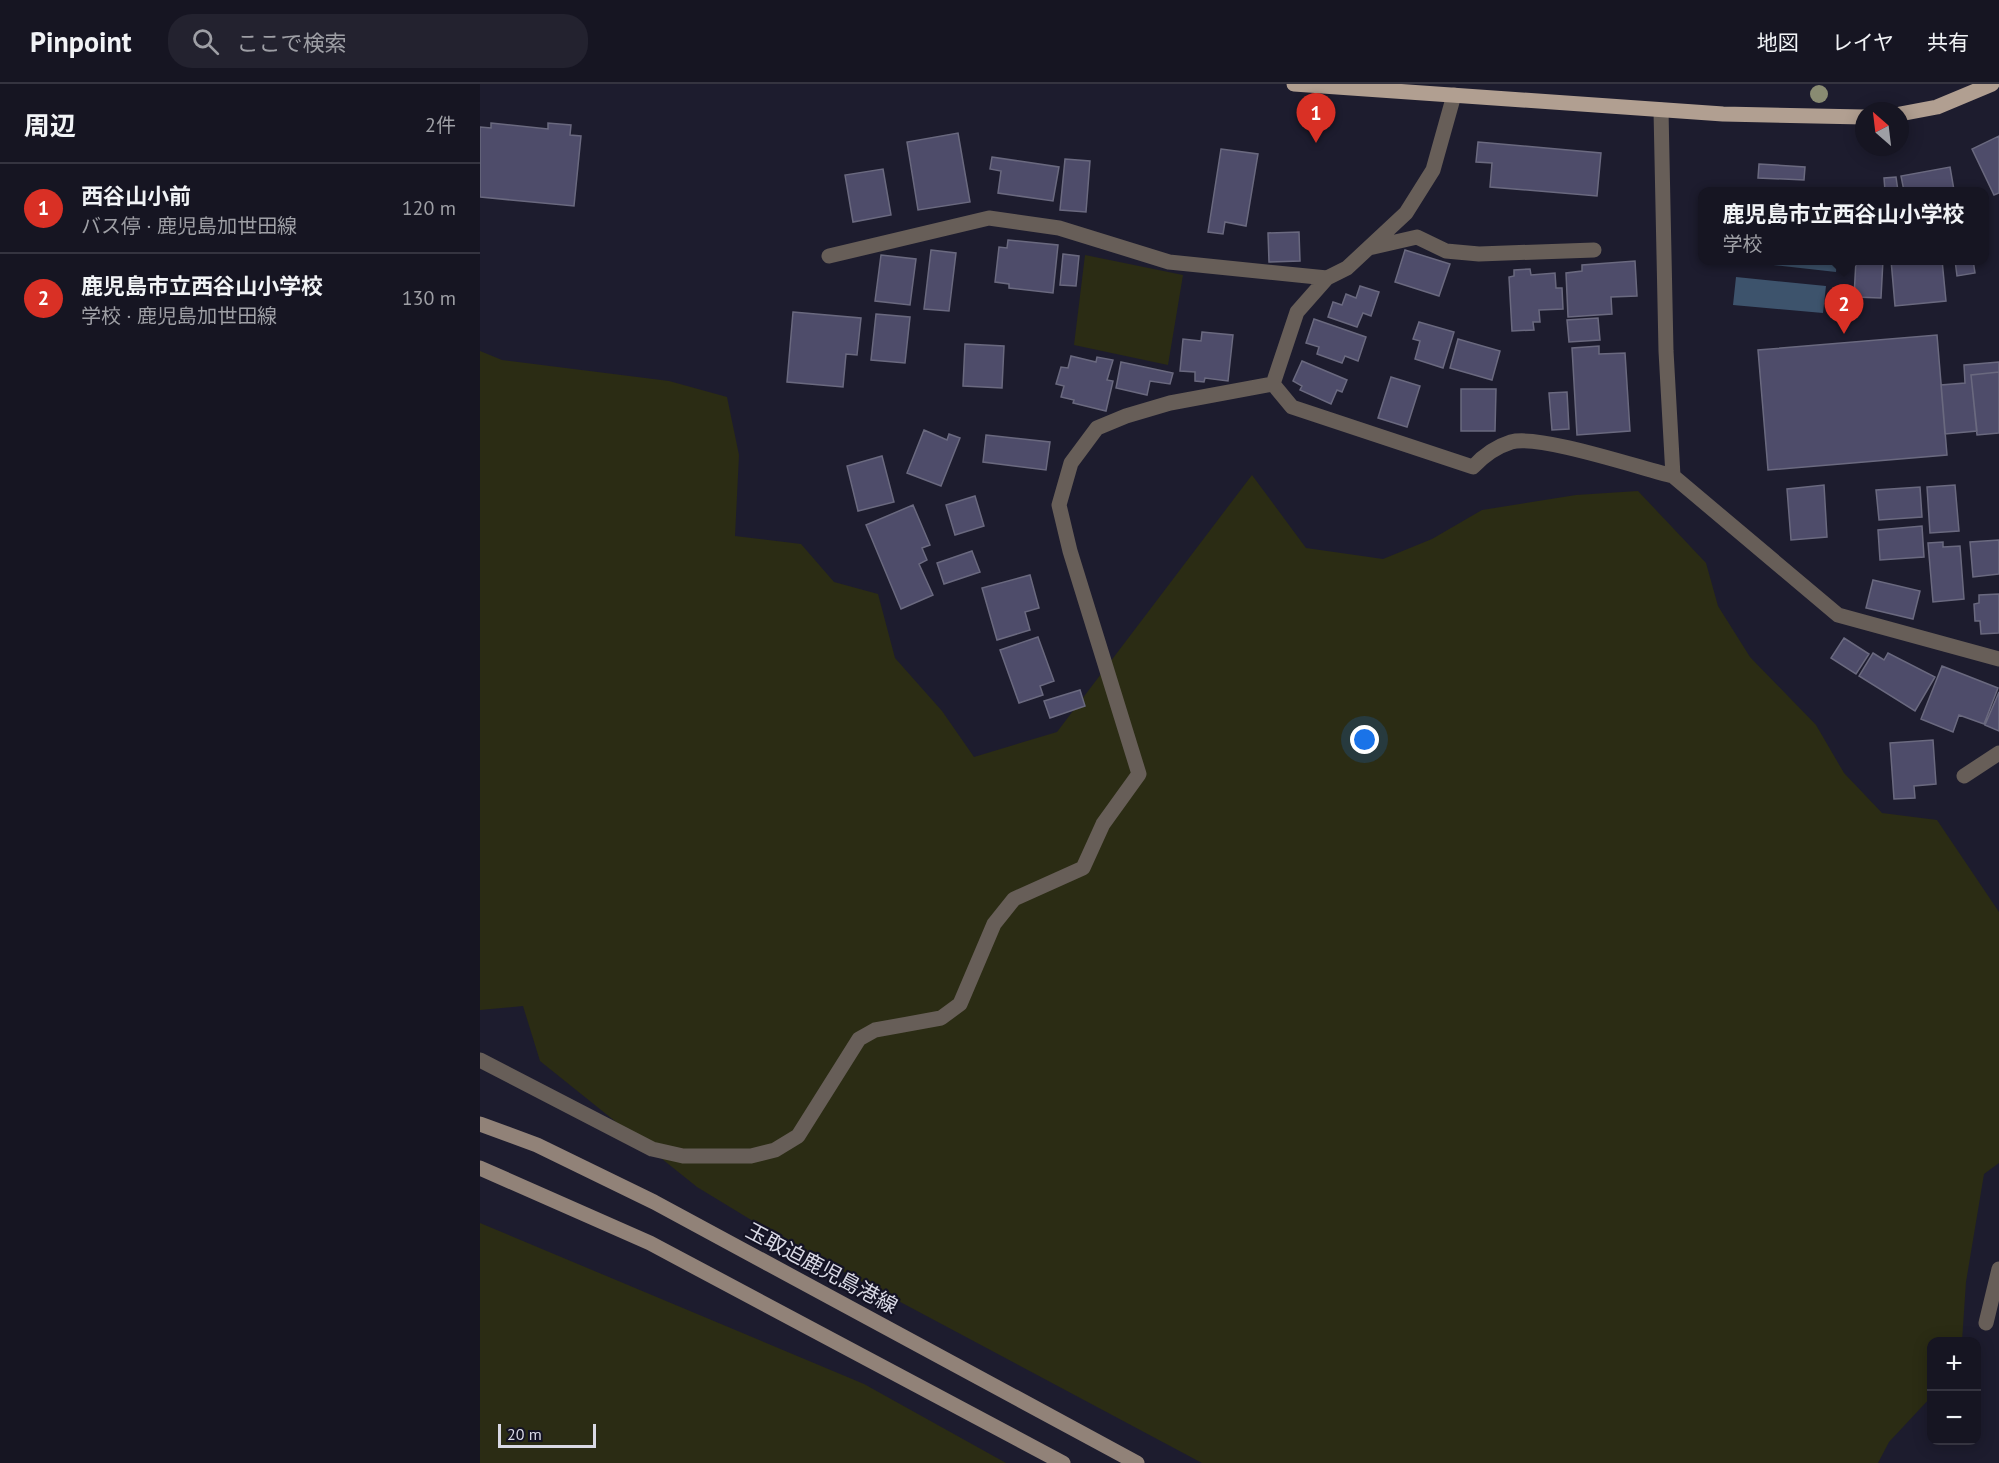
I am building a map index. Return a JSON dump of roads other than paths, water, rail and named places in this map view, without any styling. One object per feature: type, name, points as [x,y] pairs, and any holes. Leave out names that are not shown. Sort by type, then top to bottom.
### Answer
[{"type":"main road","points":[[1294,84],[1419,88],[1454,95],[1661,110],[1855,117]]},
{"type":"main road","points":[[1909,112],[1937,107],[1992,84]]},
{"type":"main road","name":"玉取迫鹿児島港線","points":[[480,1124],[537,1145],[654,1202],[1137,1463]]},
{"type":"main road","points":[[480,1168],[650,1243],[1063,1463]]},
{"type":"street","points":[[1273,384],[1297,312],[1327,278],[1347,268],[1406,213],[1433,170],[1454,95]]},
{"type":"street","points":[[1661,110],[1666,351],[1673,477]]},
{"type":"street","points":[[829,256],[989,218],[1059,228],[1168,262],[1327,278]]},
{"type":"street","points":[[1369,248],[1417,237],[1446,251],[1479,254],[1594,250]]},
{"type":"street","points":[[1273,384],[1293,407],[1473,467],[1487,452],[1513,441],[1554,444],[1673,477],[1838,615],[1999,658]]},
{"type":"street","points":[[480,1060],[652,1149],[683,1156],[751,1156],[775,1150],[798,1136],[860,1039],[875,1030],[941,1018],[960,1004],[994,924],[1014,899],[1083,868],[1103,824],[1139,774],[1070,552],[1059,505],[1071,463],[1097,428],[1126,416],[1170,403],[1273,384]]},
{"type":"street","points":[[1964,776],[1999,753]]},
{"type":"street","points":[[1986,1323],[1999,1269]]},
{"type":"water","points":[[1774,265],[1837,265],[1836,272]]},
{"type":"water","points":[[1736,277],[1826,286],[1823,313],[1733,305]]},
{"type":"place","name":"西谷山小前","points":[[1316,143]]},
{"type":"place","name":"鹿児島市立西谷山小学校","points":[[1844,334]]}]
